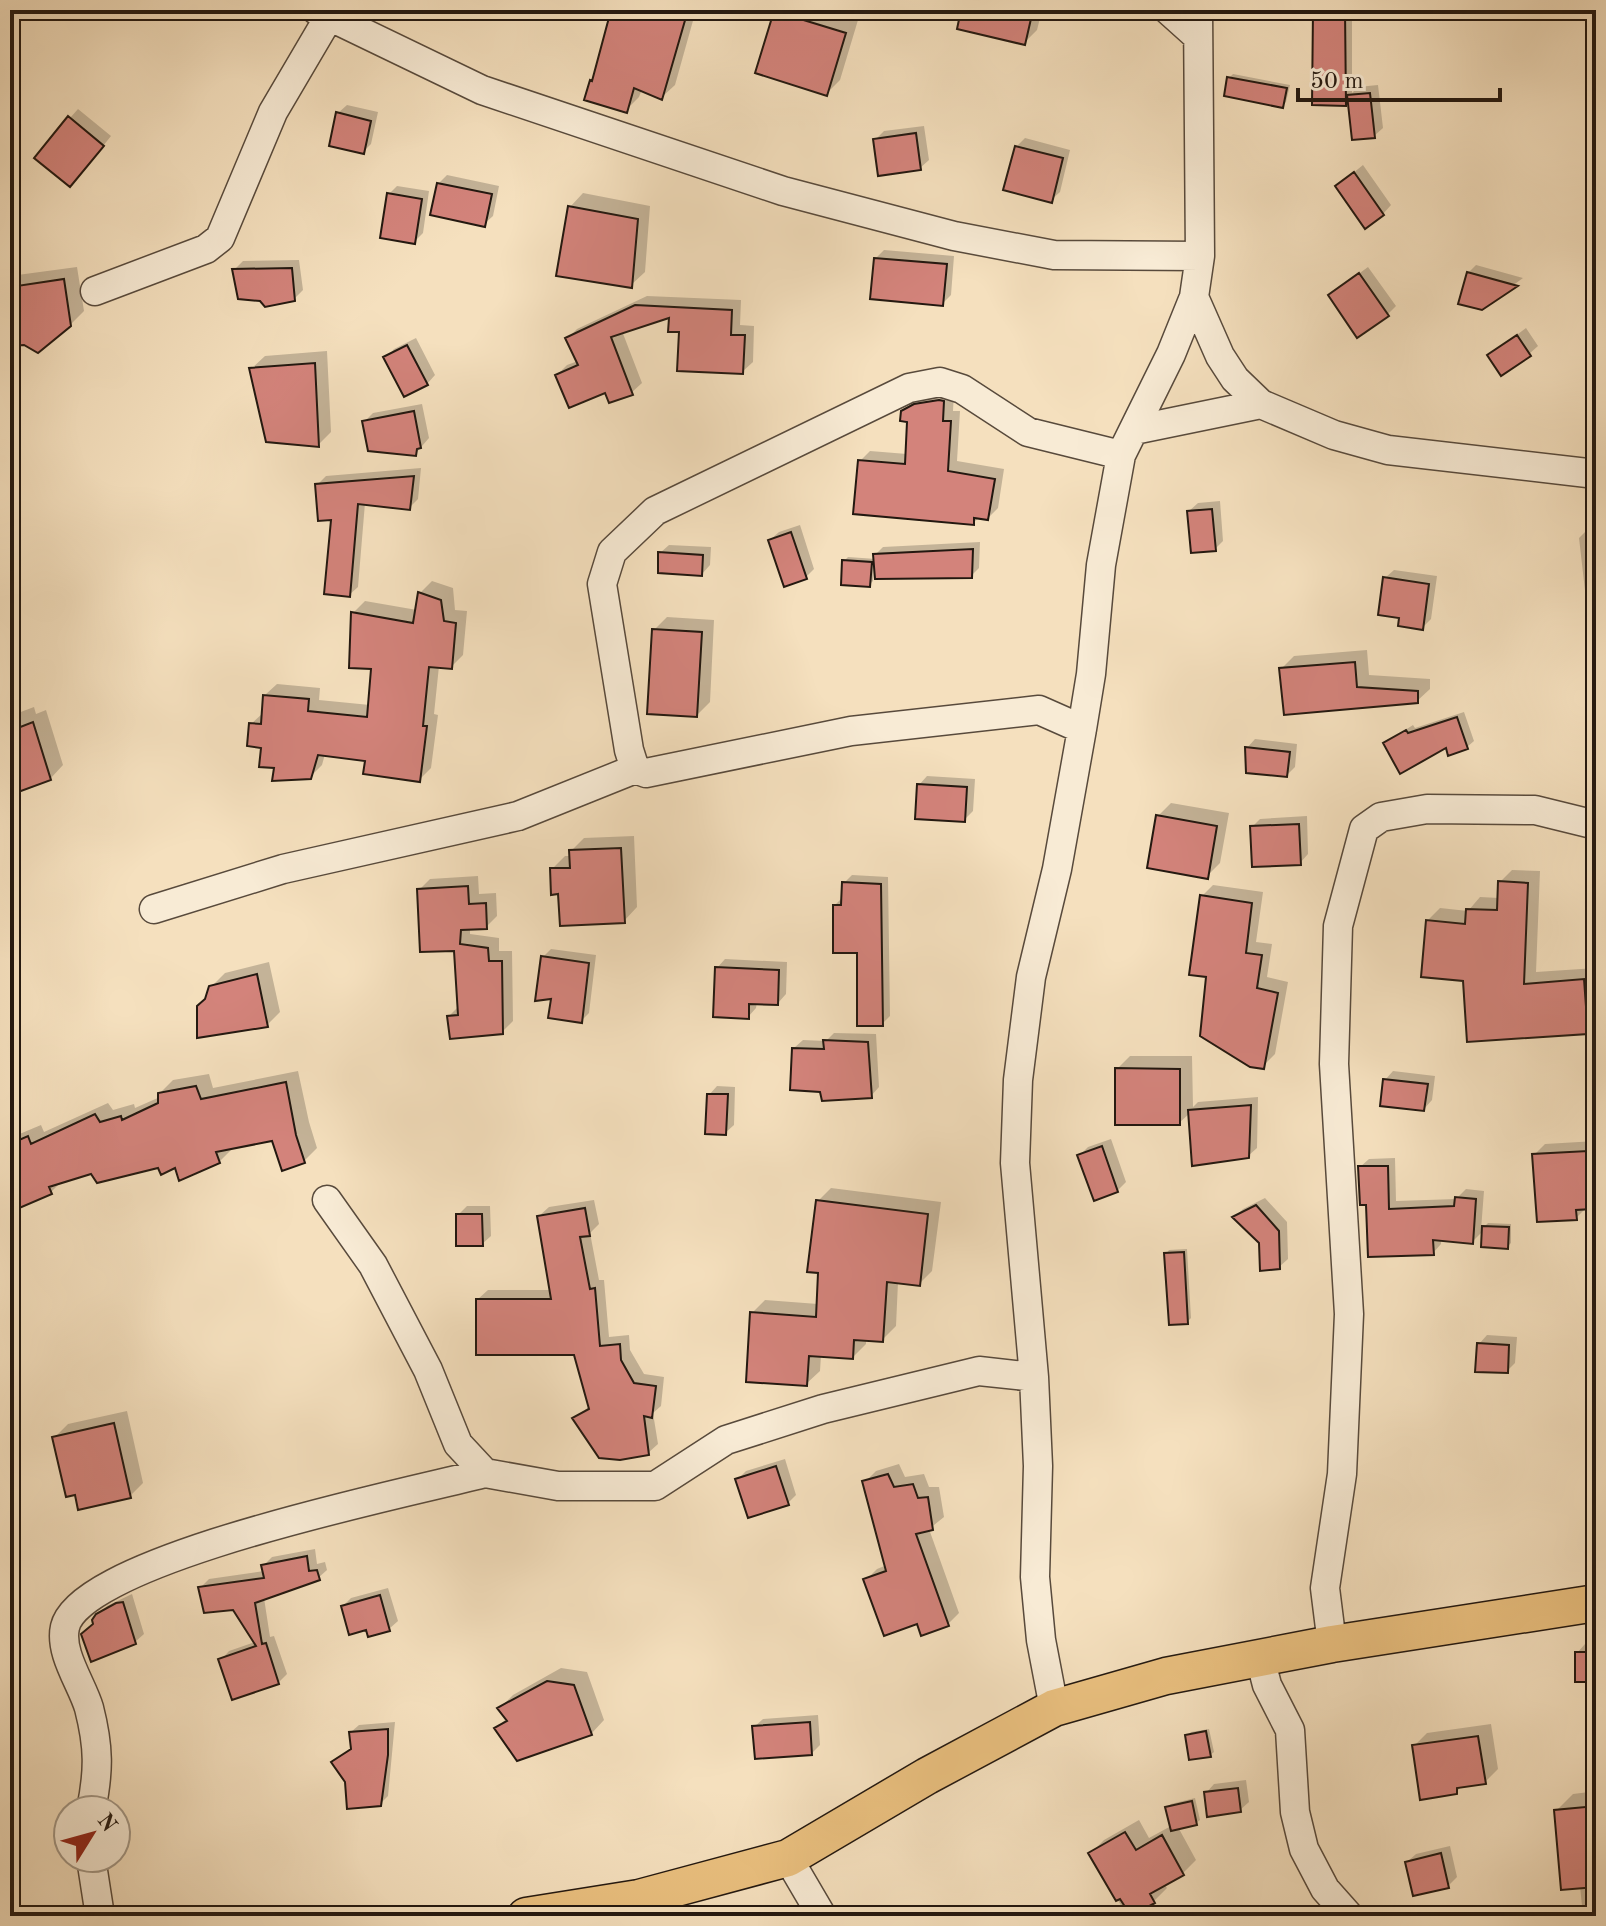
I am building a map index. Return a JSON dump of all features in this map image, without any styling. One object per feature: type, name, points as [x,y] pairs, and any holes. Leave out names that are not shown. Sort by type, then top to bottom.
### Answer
[{"type":"main road","points":[[526,1916],[639,1898],[788,1858],[927,1776],[1054,1708],[1166,1676],[1332,1644],[1596,1603]]},
{"type":"street","points":[[1054,1708],[1041,1640],[1035,1577],[1038,1466],[1034,1377],[1015,1163],[1018,1080],[1031,977],[1057,869],[1091,674],[1101,565],[1127,442],[1171,354],[1194,297],[1200,256],[1197,23],[1168,10]]},
{"type":"street","points":[[95,291],[206,249],[220,238],[273,112],[327,12],[482,90],[783,191],[954,236],[1054,255],[1200,256]]},
{"type":"street","points":[[1194,297],[1220,356],[1235,379],[1261,404],[1334,435],[1388,450],[1596,474]]},
{"type":"street","points":[[635,769],[629,750],[602,584],[612,552],[655,511],[909,388],[940,382],[962,389],[1028,432],[1127,442],[1261,404]]},
{"type":"street","points":[[154,909],[283,869],[518,816],[635,769],[646,773],[851,731],[1039,710],[1082,729]]},
{"type":"street","points":[[1332,1644],[1325,1588],[1342,1474],[1349,1314],[1334,1064],[1338,926],[1364,829],[1381,817],[1427,809],[1535,810],[1596,825]]},
{"type":"street","points":[[327,1200],[373,1265],[387,1291],[428,1370],[458,1444],[485,1473]]},
{"type":"street","points":[[94,1794],[98,1775],[97,1747],[88,1707],[68,1654],[64,1631],[69,1616],[80,1605],[142,1570],[281,1523],[485,1473],[558,1486],[655,1486],[726,1440],[823,1409],[979,1371],[1034,1377]]},
{"type":"street","points":[[1260,1658],[1267,1685],[1290,1730],[1295,1812],[1304,1849],[1325,1889],[1349,1916]]},
{"type":"street","points":[[788,1858],[822,1916]]},
{"type":"street","points":[[93,1874],[100,1916]]},
{"type":"building","points":[[611,10],[688,10],[662,100],[634,88],[627,113],[584,100]]},
{"type":"building","points":[[961,10],[1033,10],[1025,45],[957,29]]},
{"type":"building","points":[[1313,10],[1345,10],[1346,106],[1312,105]]},
{"type":"building","points":[[774,11],[846,33],[827,96],[755,73]]},
{"type":"building","points":[[1227,77],[1287,88],[1283,108],[1224,96]]},
{"type":"building","points":[[1370,93],[1375,138],[1352,140],[1347,95]]},
{"type":"building","points":[[336,112],[371,121],[364,154],[329,146]]},
{"type":"building","points":[[68,116],[104,146],[70,187],[34,158]]},
{"type":"building","points":[[916,133],[921,170],[878,176],[873,139]]},
{"type":"building","points":[[1015,146],[1063,158],[1052,203],[1003,190]]},
{"type":"building","points":[[1354,172],[1384,215],[1365,229],[1335,186]]},
{"type":"building","points":[[437,183],[492,194],[485,227],[430,215]]},
{"type":"building","points":[[387,193],[422,199],[415,244],[380,238]]},
{"type":"building","points":[[568,206],[638,219],[632,288],[556,276]]},
{"type":"building","points":[[874,258],[947,264],[943,306],[870,299]]},
{"type":"building","points":[[292,268],[295,301],[265,307],[260,301],[238,299],[232,269]]},
{"type":"building","points":[[1467,272],[1518,286],[1482,310],[1458,304]]},
{"type":"building","points":[[1359,273],[1389,316],[1357,338],[1328,295]]},
{"type":"building","points":[[64,279],[71,326],[38,353],[24,345],[10,346],[10,287]]},
{"type":"building","points":[[635,305],[732,310],[731,335],[745,335],[743,374],[677,371],[679,332],[668,332],[669,318],[611,337],[633,395],[609,403],[605,393],[569,408],[555,375],[578,365],[565,338]]},
{"type":"building","points":[[1517,335],[1531,356],[1501,376],[1487,355]]},
{"type":"building","points":[[407,345],[428,385],[404,397],[383,357]]},
{"type":"building","points":[[315,363],[319,447],[266,442],[249,368]]},
{"type":"building","points":[[944,401],[943,421],[951,421],[948,471],[995,479],[988,520],[974,518],[974,525],[853,514],[858,460],[905,464],[907,422],[900,421],[901,411],[914,404]]},
{"type":"building","points":[[414,411],[421,448],[417,449],[416,456],[368,451],[362,421]]},
{"type":"building","points":[[414,476],[410,510],[358,504],[350,597],[324,594],[331,520],[318,521],[315,484]]},
{"type":"building","points":[[1212,509],[1216,551],[1191,553],[1187,511]]},
{"type":"building","points":[[791,532],[807,579],[784,587],[768,540]]},
{"type":"building","points":[[973,549],[972,578],[875,579],[873,554]]},
{"type":"building","points":[[658,552],[703,555],[702,576],[658,573]]},
{"type":"building","points":[[842,560],[872,562],[870,587],[841,585]]},
{"type":"building","points":[[1383,577],[1429,584],[1423,630],[1398,626],[1399,618],[1378,615]]},
{"type":"building","points":[[418,592],[441,600],[444,621],[456,623],[452,669],[429,667],[423,726],[427,726],[420,782],[363,774],[365,761],[318,755],[311,779],[272,781],[274,768],[259,767],[261,748],[247,746],[249,723],[261,724],[263,695],[309,699],[308,711],[367,717],[371,669],[349,668],[351,612],[413,623]]},
{"type":"building","points":[[652,629],[702,632],[697,717],[647,714]]},
{"type":"building","points":[[1355,662],[1357,687],[1418,691],[1418,703],[1284,715],[1279,668]]},
{"type":"building","points":[[1457,717],[1468,749],[1448,756],[1446,748],[1400,774],[1383,743],[1406,730],[1408,733]]},
{"type":"building","points":[[33,722],[51,780],[10,795],[10,731]]},
{"type":"building","points":[[1245,747],[1290,752],[1287,777],[1246,773]]},
{"type":"building","points":[[917,784],[967,787],[965,822],[915,819]]},
{"type":"building","points":[[1156,815],[1217,826],[1208,879],[1147,868]]},
{"type":"building","points":[[1299,824],[1301,865],[1252,867],[1250,826]]},
{"type":"building","points":[[621,848],[625,923],[560,926],[558,894],[551,895],[550,868],[570,868],[569,850]]},
{"type":"building","points":[[1498,881],[1528,883],[1524,984],[1584,979],[1588,1034],[1467,1042],[1463,981],[1421,977],[1426,920],[1465,924],[1466,909],[1497,910]]},
{"type":"building","points":[[842,882],[881,884],[883,1026],[857,1026],[857,953],[833,953],[833,905],[841,905]]},
{"type":"building","points":[[468,886],[469,904],[486,903],[487,929],[461,930],[460,944],[488,948],[489,961],[502,961],[503,1034],[450,1039],[447,1016],[458,1015],[454,951],[420,952],[417,889]]},
{"type":"building","points":[[1200,895],[1252,903],[1246,953],[1262,955],[1257,988],[1278,993],[1264,1069],[1250,1067],[1200,1036],[1206,977],[1189,975]]},
{"type":"building","points":[[541,956],[589,963],[582,1023],[548,1018],[551,999],[535,1001]]},
{"type":"building","points":[[715,967],[779,970],[778,1005],[749,1004],[749,1019],[713,1017]]},
{"type":"building","points":[[257,974],[268,1027],[197,1038],[197,1006],[205,999],[209,986]]},
{"type":"building","points":[[823,1040],[868,1042],[872,1098],[822,1101],[820,1092],[790,1090],[792,1048],[824,1049]]},
{"type":"building","points":[[1115,1068],[1180,1069],[1180,1125],[1115,1125]]},
{"type":"building","points":[[1383,1079],[1428,1084],[1424,1111],[1380,1106]]},
{"type":"building","points":[[286,1082],[305,1163],[282,1171],[272,1141],[216,1152],[220,1163],[179,1181],[175,1168],[161,1175],[158,1168],[97,1183],[91,1174],[49,1187],[52,1194],[10,1212],[10,1144],[28,1136],[31,1144],[95,1114],[100,1122],[121,1116],[122,1120],[158,1103],[158,1093],[196,1086],[201,1099]]},
{"type":"building","points":[[707,1094],[728,1094],[726,1135],[705,1134]]},
{"type":"building","points":[[1251,1105],[1249,1158],[1192,1166],[1188,1110]]},
{"type":"building","points":[[1102,1146],[1118,1192],[1094,1201],[1077,1155]]},
{"type":"building","points":[[1588,1151],[1592,1209],[1576,1210],[1577,1220],[1537,1222],[1532,1154]]},
{"type":"building","points":[[1358,1166],[1388,1166],[1389,1209],[1454,1206],[1455,1197],[1476,1199],[1473,1244],[1433,1240],[1434,1255],[1368,1257],[1366,1205],[1360,1205]]},
{"type":"building","points":[[816,1200],[928,1214],[920,1286],[887,1282],[883,1342],[854,1340],[853,1359],[809,1356],[807,1386],[746,1382],[750,1312],[816,1317],[818,1273],[807,1272]]},
{"type":"building","points":[[1256,1205],[1279,1231],[1280,1269],[1260,1271],[1259,1243],[1232,1217]]},
{"type":"building","points":[[585,1208],[590,1236],[580,1237],[590,1289],[595,1288],[600,1346],[620,1344],[621,1360],[634,1383],[656,1386],[652,1418],[644,1416],[649,1455],[620,1460],[599,1458],[572,1418],[589,1409],[574,1355],[476,1355],[476,1299],[551,1299],[537,1216]]},
{"type":"building","points":[[456,1214],[482,1214],[483,1246],[456,1246]]},
{"type":"building","points":[[1482,1226],[1509,1227],[1508,1249],[1481,1247]]},
{"type":"building","points":[[1184,1252],[1188,1324],[1169,1325],[1164,1253]]},
{"type":"building","points":[[1477,1343],[1509,1345],[1508,1373],[1475,1372]]},
{"type":"building","points":[[114,1423],[131,1498],[78,1510],[75,1495],[66,1497],[52,1437]]},
{"type":"building","points":[[776,1466],[789,1505],[748,1518],[735,1479]]},
{"type":"building","points":[[888,1474],[894,1487],[913,1484],[918,1498],[928,1497],[933,1530],[916,1534],[949,1626],[921,1636],[917,1624],[884,1636],[863,1579],[886,1571],[862,1481]]},
{"type":"building","points":[[307,1556],[309,1571],[317,1570],[320,1580],[255,1603],[262,1644],[266,1643],[279,1684],[232,1700],[218,1659],[256,1646],[233,1610],[204,1613],[198,1587],[264,1578],[261,1565]]},
{"type":"building","points":[[380,1595],[390,1631],[368,1637],[366,1630],[349,1635],[341,1606]]},
{"type":"building","points":[[123,1602],[136,1644],[91,1662],[81,1634],[93,1624],[96,1614]]},
{"type":"building","points":[[1575,1652],[1596,1652],[1596,1682],[1575,1682]]},
{"type":"building","points":[[547,1681],[574,1685],[592,1735],[517,1761],[494,1728],[507,1721],[497,1708]]},
{"type":"building","points":[[810,1722],[812,1755],[755,1759],[752,1726]]},
{"type":"building","points":[[388,1729],[381,1806],[347,1809],[345,1782],[331,1762],[351,1749],[349,1732]]},
{"type":"building","points":[[1206,1731],[1211,1757],[1189,1760],[1185,1735]]},
{"type":"building","points":[[1478,1736],[1486,1784],[1457,1788],[1457,1794],[1420,1800],[1412,1745]]},
{"type":"building","points":[[1238,1788],[1241,1812],[1207,1817],[1204,1792]]},
{"type":"building","points":[[1192,1801],[1197,1825],[1171,1831],[1165,1807]]},
{"type":"building","points":[[1596,1806],[1596,1887],[1561,1890],[1554,1810]]},
{"type":"building","points":[[1125,1832],[1136,1850],[1162,1835],[1184,1875],[1150,1894],[1155,1903],[1131,1916],[1120,1899],[1116,1901],[1088,1853]]},
{"type":"building","points":[[1441,1853],[1449,1888],[1413,1896],[1405,1862]]}]
